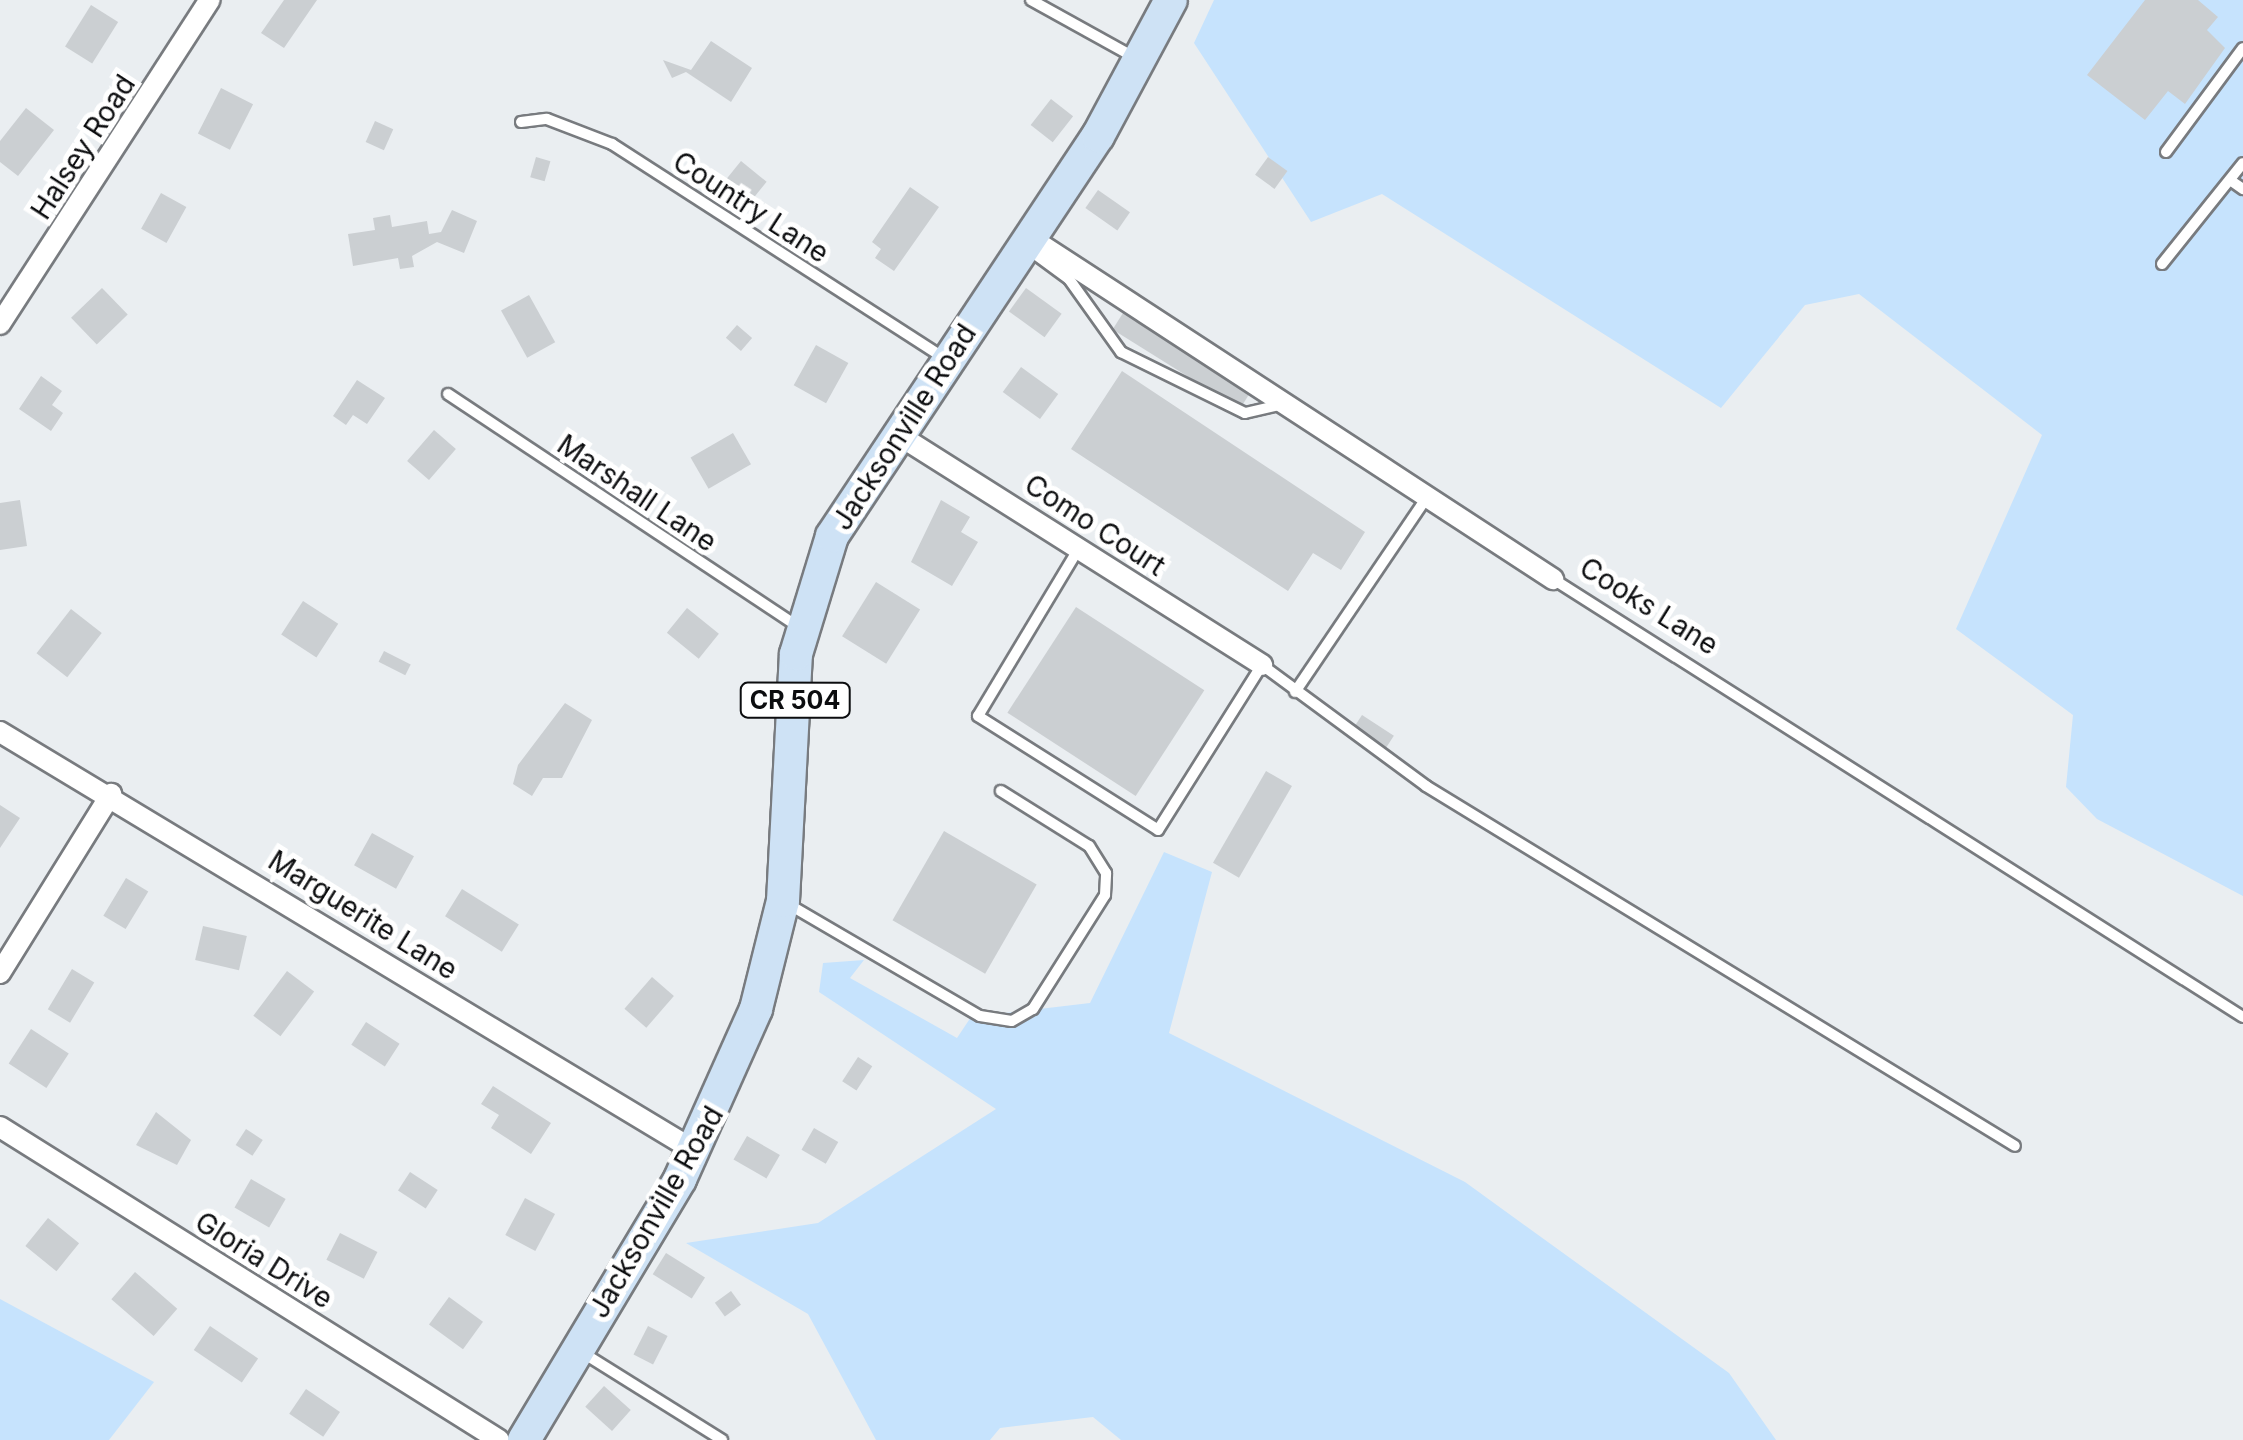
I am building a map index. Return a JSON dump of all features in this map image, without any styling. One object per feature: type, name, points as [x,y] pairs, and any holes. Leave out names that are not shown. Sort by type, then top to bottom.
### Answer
[{"type":"main road","name":"Jacksonville Road","points":[[524,1440],[695,1151],[735,1068],[783,900],[801,628],[832,536],[1026,241],[1139,60],[1170,0]]},
{"type":"street","name":"Halsey Road","points":[[0,324],[210,0]]},
{"type":"street","name":"Cooks Lane","points":[[1026,241],[1288,402],[1425,500],[1553,580]]},
{"type":"street","name":"Como Court","points":[[897,434],[1262,665]]},
{"type":"street","name":"Marguerite Lane","points":[[0,732],[111,794],[695,1151]]},
{"type":"street","points":[[0,973],[111,794]]},
{"type":"street","name":"Gloria Drive","points":[[0,1127],[499,1440]]},
{"type":"lane","points":[[1031,0],[1139,60]]},
{"type":"lane","points":[[2166,152],[2243,48]]},
{"type":"lane","name":"Country Lane","points":[[521,122],[547,119],[612,144],[947,360]]},
{"type":"lane","points":[[2162,264],[2243,163]]},
{"type":"lane","points":[[2230,180],[2243,189]]},
{"type":"lane","points":[[1026,241],[1069,279],[1121,352],[1245,413],[1262,416],[1288,402]]},
{"type":"lane","name":"Marshall Lane","points":[[448,394],[801,628]]},
{"type":"lane","points":[[1295,692],[1425,500]]},
{"type":"lane","points":[[1079,548],[978,716],[1158,830],[1262,665],[1426,786],[2016,1146]]},
{"type":"lane","name":"Cooks Lane","points":[[1553,580],[2243,1016]]},
{"type":"lane","points":[[783,900],[980,1016],[1012,1022],[1033,1008],[1105,895],[1106,873],[1089,846],[1001,791]]},
{"type":"lane","points":[[578,1350],[722,1440]]},
{"type":"shaded area","points":[[1214,0],[2243,0],[2243,896],[2097,819],[2066,787],[2073,715],[1956,629],[2042,435],[1859,294],[1805,305],[1721,408],[1382,194],[1311,222],[1194,43]]},
{"type":"shaded area","points":[[1164,852],[1212,872],[1169,1033],[1465,1182],[1729,1373],[1776,1440],[1121,1440],[1093,1417],[1000,1428],[990,1440],[876,1440],[808,1314],[686,1243],[818,1223],[996,1109],[819,992],[823,963],[864,960],[850,978],[957,1038],[971,1017],[1090,1003]]},
{"type":"shaded area","points":[[0,1299],[154,1382],[109,1440],[0,1440]]},
{"type":"building","points":[[284,0],[317,0],[284,48],[261,33]]},
{"type":"building","points":[[2145,0],[2198,0],[2218,17],[2207,30],[2225,48],[2185,104],[2168,91],[2145,120],[2087,75]]},
{"type":"building","points":[[91,5],[118,22],[92,64],[65,47]]},
{"type":"building","points":[[711,41],[752,68],[731,102],[686,72],[672,78],[663,60],[691,70]]},
{"type":"building","points":[[221,88],[253,104],[230,150],[198,133]]},
{"type":"building","points":[[1051,99],[1073,116],[1053,142],[1031,125]]},
{"type":"building","points":[[26,108],[54,130],[18,176],[0,162],[0,141]]},
{"type":"building","points":[[375,121],[393,129],[384,150],[366,142]]},
{"type":"building","points":[[536,157],[550,161],[545,181],[530,177]]},
{"type":"building","points":[[1268,157],[1287,171],[1274,189],[1255,175]]},
{"type":"building","points":[[741,161],[767,182],[744,210],[718,189]]},
{"type":"building","points":[[910,187],[939,207],[894,271],[875,258],[881,249],[872,242]]},
{"type":"building","points":[[1098,190],[1130,212],[1117,230],[1085,208]]},
{"type":"building","points":[[161,193],[186,207],[166,243],[141,229]]},
{"type":"building","points":[[452,210],[477,221],[464,253],[437,242],[412,256],[414,267],[400,269],[398,258],[353,266],[348,234],[375,230],[373,218],[390,215],[392,227],[427,221],[429,234],[441,232]]},
{"type":"building","points":[[102,288],[128,315],[97,344],[71,318]]},
{"type":"building","points":[[1026,288],[1062,314],[1045,337],[1009,311]]},
{"type":"building","points":[[529,295],[555,342],[527,358],[501,311]]},
{"type":"building","points":[[1128,305],[1255,384],[1240,409],[1113,330]]},
{"type":"building","points":[[737,325],[752,338],[741,351],[726,338]]},
{"type":"building","points":[[816,345],[848,363],[826,403],[794,385]]},
{"type":"building","points":[[1021,367],[1058,394],[1040,419],[1003,392]]},
{"type":"building","points":[[1122,371],[1365,532],[1341,570],[1313,553],[1288,591],[1071,449]]},
{"type":"building","points":[[41,376],[62,391],[52,405],[63,413],[51,431],[19,409]]},
{"type":"building","points":[[357,380],[385,398],[367,424],[353,415],[346,425],[333,416]]},
{"type":"building","points":[[434,430],[456,449],[429,480],[407,461]]},
{"type":"building","points":[[733,433],[751,464],[709,489],[691,458]]},
{"type":"building","points":[[20,500],[27,546],[0,550],[0,503]]},
{"type":"building","points":[[941,500],[970,517],[961,532],[978,542],[952,586],[911,562]]},
{"type":"building","points":[[876,582],[920,610],[886,664],[842,636]]},
{"type":"building","points":[[303,601],[338,624],[316,657],[281,635]]},
{"type":"building","points":[[1076,607],[1204,690],[1136,796],[1007,713]]},
{"type":"building","points":[[687,608],[719,634],[699,659],[667,633]]},
{"type":"building","points":[[71,609],[102,633],[67,677],[37,653]]},
{"type":"building","points":[[384,651],[411,665],[405,675],[379,662]]},
{"type":"building","points":[[565,703],[592,720],[562,778],[543,778],[532,796],[513,784],[518,765]]},
{"type":"building","points":[[1362,715],[1394,736],[1386,748],[1354,728]]},
{"type":"building","points":[[1266,771],[1292,786],[1239,878],[1213,863]]},
{"type":"building","points":[[0,805],[20,818],[0,848]]},
{"type":"building","points":[[944,831],[1037,884],[985,974],[892,920]]},
{"type":"building","points":[[372,833],[414,856],[396,889],[354,865]]},
{"type":"building","points":[[126,878],[148,891],[126,929],[103,916]]},
{"type":"building","points":[[462,889],[519,925],[502,952],[445,916]]},
{"type":"building","points":[[203,926],[247,936],[239,970],[195,960]]},
{"type":"building","points":[[72,969],[94,982],[70,1023],[48,1009]]},
{"type":"building","points":[[287,971],[314,991],[280,1036],[253,1016]]},
{"type":"building","points":[[652,977],[674,996],[646,1028],[624,1009]]},
{"type":"building","points":[[366,1022],[400,1044],[385,1066],[351,1045]]},
{"type":"building","points":[[31,1029],[69,1054],[46,1088],[9,1063]]},
{"type":"building","points":[[858,1057],[872,1066],[856,1091],[842,1081]]},
{"type":"building","points":[[493,1086],[551,1123],[531,1154],[491,1128],[499,1115],[481,1104]]},
{"type":"building","points":[[156,1112],[191,1140],[177,1165],[136,1145]]},
{"type":"building","points":[[814,1128],[838,1142],[826,1164],[802,1150]]},
{"type":"building","points":[[246,1129],[263,1140],[252,1156],[236,1145]]},
{"type":"building","points":[[747,1136],[780,1155],[766,1178],[734,1159]]},
{"type":"building","points":[[410,1172],[438,1190],[426,1208],[398,1190]]},
{"type":"building","points":[[251,1179],[286,1199],[269,1228],[234,1208]]},
{"type":"building","points":[[525,1198],[555,1214],[535,1251],[505,1235]]},
{"type":"building","points":[[48,1218],[79,1243],[56,1271],[25,1246]]},
{"type":"building","points":[[340,1233],[377,1252],[364,1279],[326,1260]]},
{"type":"building","points":[[666,1253],[705,1277],[692,1299],[653,1274]]},
{"type":"building","points":[[135,1272],[177,1309],[154,1336],[111,1299]]},
{"type":"building","points":[[731,1291],[741,1305],[725,1317],[715,1303]]},
{"type":"building","points":[[449,1297],[483,1322],[463,1349],[429,1325]]},
{"type":"building","points":[[210,1326],[258,1358],[242,1382],[194,1350]]},
{"type":"building","points":[[648,1326],[668,1336],[653,1364],[633,1355]]},
{"type":"building","points":[[604,1386],[631,1410],[612,1431],[585,1407]]},
{"type":"building","points":[[306,1389],[340,1412],[323,1437],[289,1414]]}]
